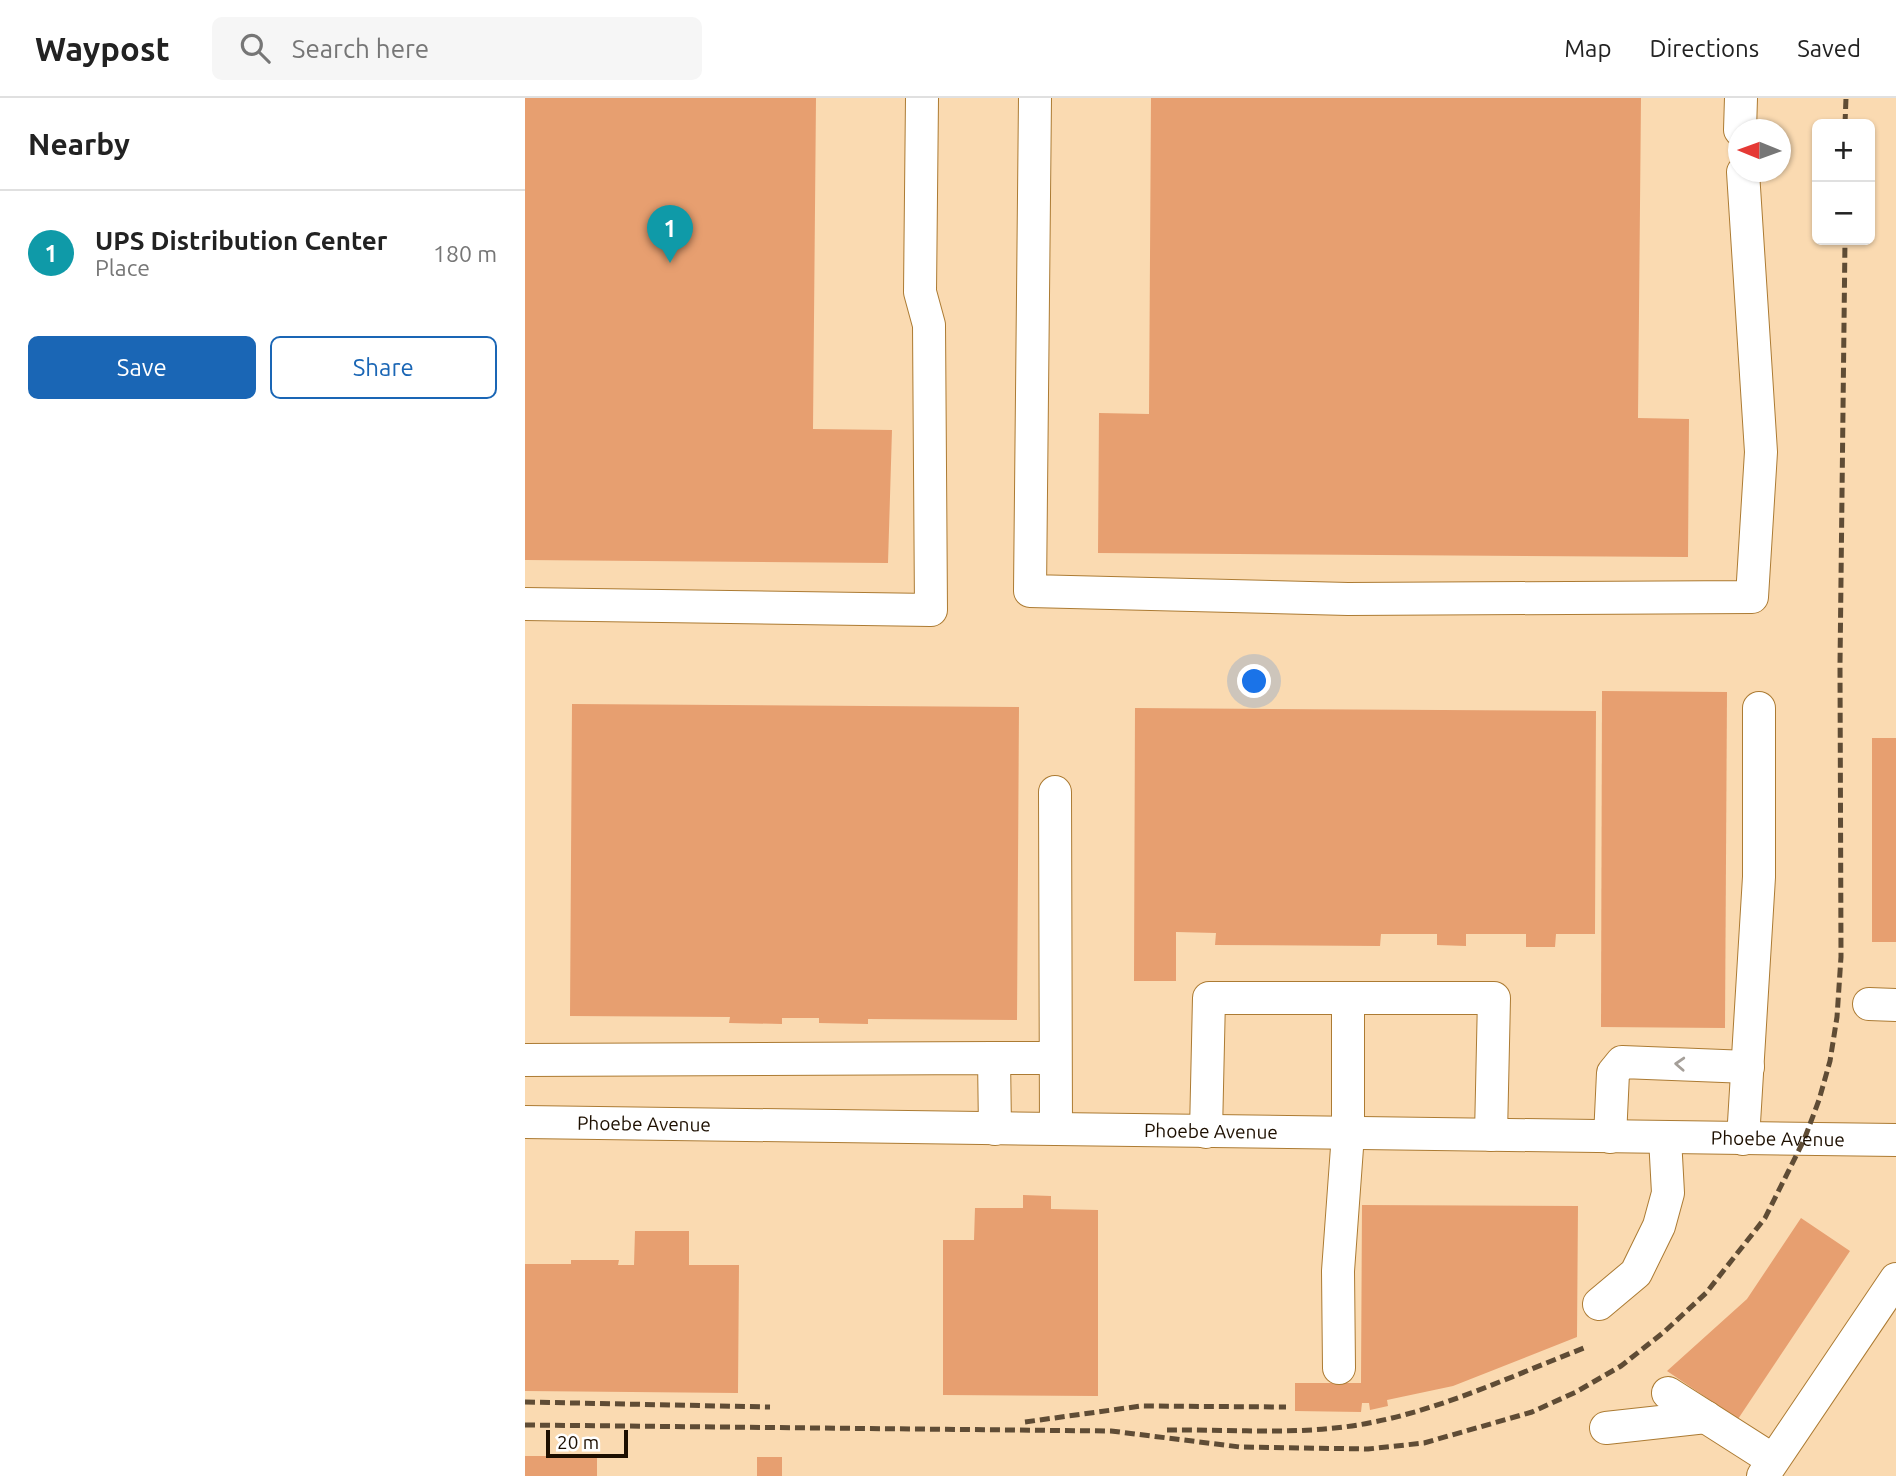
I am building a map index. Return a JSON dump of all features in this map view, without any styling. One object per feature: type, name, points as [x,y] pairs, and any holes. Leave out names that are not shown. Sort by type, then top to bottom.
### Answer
[{"type":"street","points":[[525,604],[931,610],[929,325],[920,292],[922,98]]},
{"type":"street","points":[[1035,98],[1030,591],[1347,599],[1752,597],[1761,452],[1744,182]]},
{"type":"street","points":[[1740,119],[1741,98]]},
{"type":"street","points":[[1744,1139],[1759,877],[1759,708]]},
{"type":"street","points":[[1055,792],[1056,1129]]},
{"type":"street","points":[[1206,1132],[1209,998],[1493,998],[1491,1135]]},
{"type":"street","points":[[1339,1368],[1338,1271],[1348,1134],[1348,998]]},
{"type":"street","points":[[994,1058],[995,1129]]},
{"type":"street","points":[[525,1060],[1055,1058]]},
{"type":"street","points":[[1610,1137],[1613,1073],[1622,1062],[1748,1068]]},
{"type":"street","name":"Phoebe Avenue","points":[[525,1122],[1896,1140]]},
{"type":"street","points":[[1599,1304],[1636,1273],[1659,1226],[1668,1193],[1665,1138]]},
{"type":"street","points":[[1668,1393],[1706,1417],[1768,1468],[1896,1279]]},
{"type":"street","points":[[1606,1428],[1706,1417]]},
{"type":"building","points":[[525,98],[816,98],[813,429],[892,430],[888,563],[525,560]]},
{"type":"building","points":[[1151,98],[1641,98],[1638,418],[1689,419],[1688,557],[1098,553],[1099,413],[1149,414]]},
{"type":"building","points":[[1602,691],[1727,692],[1725,1028],[1601,1027]]},
{"type":"building","points":[[572,704],[1019,707],[1017,1020],[868,1019],[868,1024],[819,1023],[819,1018],[782,1018],[782,1024],[729,1023],[730,1017],[570,1016]]},
{"type":"building","points":[[1135,708],[1596,711],[1595,934],[1556,934],[1555,947],[1526,947],[1526,934],[1466,934],[1466,946],[1437,945],[1437,934],[1381,934],[1380,946],[1215,945],[1216,933],[1176,932],[1176,981],[1134,981]]},
{"type":"building","points":[[1872,738],[1896,738],[1896,942],[1872,942]]},
{"type":"building","points":[[1023,1195],[1051,1196],[1051,1209],[1098,1210],[1098,1396],[943,1395],[943,1240],[974,1240],[975,1208],[1023,1208]]},
{"type":"building","points":[[1362,1205],[1578,1206],[1577,1337],[1453,1386],[1387,1400],[1388,1406],[1370,1410],[1369,1403],[1362,1403],[1361,1412],[1295,1411],[1295,1383],[1361,1383]]},
{"type":"building","points":[[1801,1218],[1850,1251],[1738,1419],[1667,1371],[1747,1299]]},
{"type":"building","points":[[635,1231],[689,1231],[689,1265],[739,1265],[738,1393],[525,1391],[525,1264],[619,1260],[618,1265],[634,1265]]},
{"type":"building","points":[[525,1456],[597,1456],[597,1476],[525,1476]]},
{"type":"building","points":[[757,1457],[782,1457],[782,1476],[757,1476]]},
{"type":"railway","points":[[1845,119],[1846,98]]},
{"type":"railway","points":[[525,1425],[1111,1431],[1240,1447],[1368,1449],[1424,1443],[1532,1412],[1576,1392],[1621,1366],[1664,1332],[1706,1293],[1765,1218],[1804,1140],[1830,1061],[1837,1017],[1841,957],[1840,665],[1845,245]]},
{"type":"railway","points":[[1167,1430],[1294,1431],[1369,1423],[1451,1400],[1584,1348]]},
{"type":"railway","points":[[525,1402],[770,1407]]},
{"type":"railway","points":[[1025,1422],[1141,1406],[1286,1407]]},
{"type":"place","name":"UPS Distribution Center","points":[[670,263]]}]
